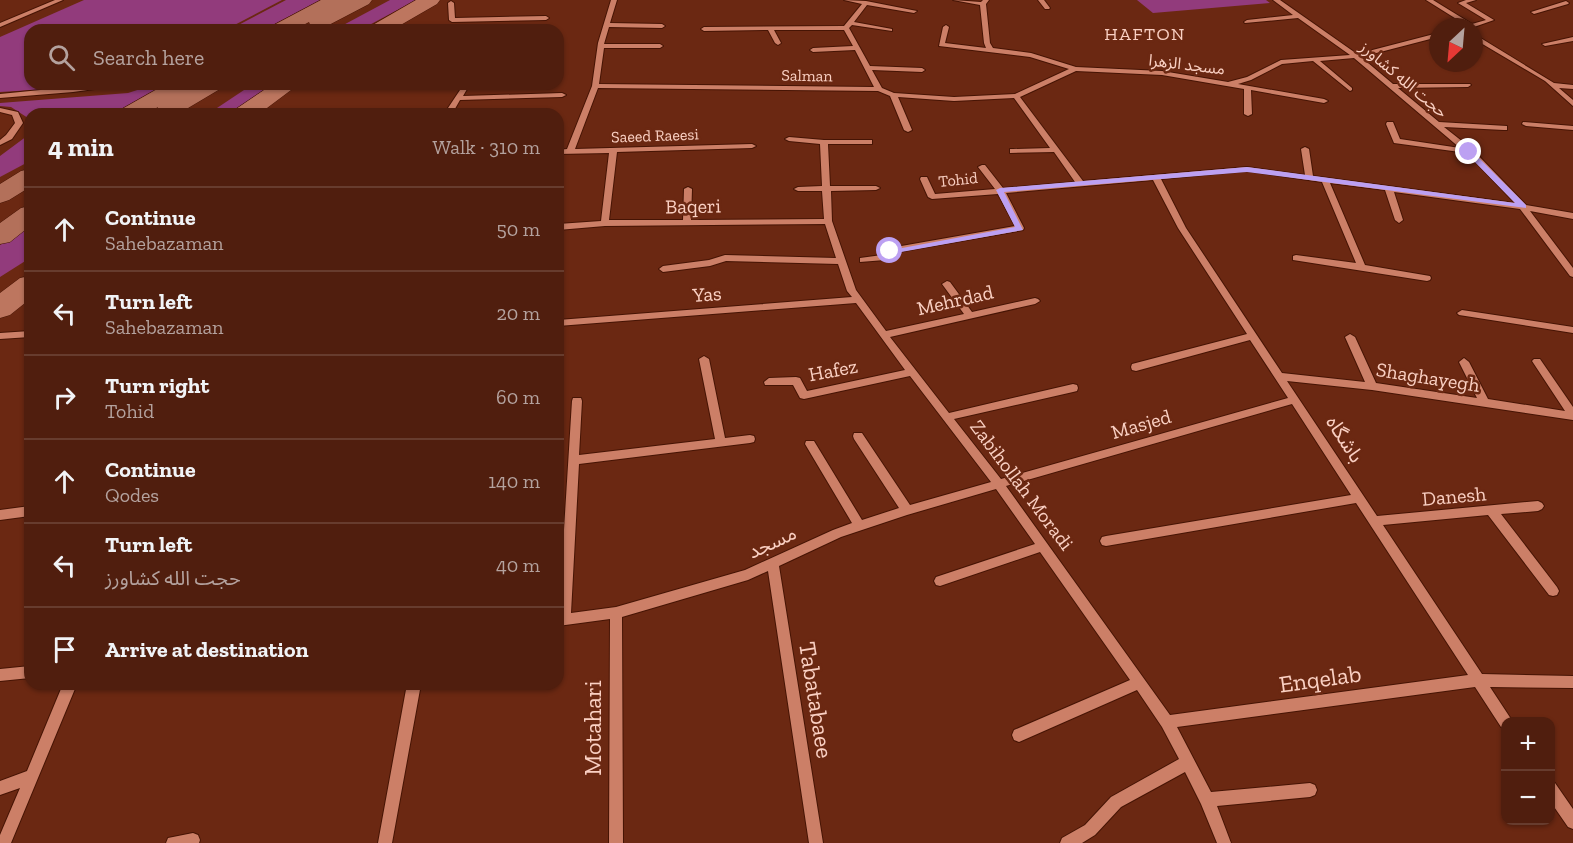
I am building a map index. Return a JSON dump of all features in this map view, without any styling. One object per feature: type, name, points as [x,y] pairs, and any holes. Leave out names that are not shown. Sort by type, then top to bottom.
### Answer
[{"type":"highway","points":[[296,24],[336,0]]},
{"type":"highway","points":[[299,24],[362,0]]},
{"type":"highway","points":[[156,108],[176,90]]},
{"type":"highway","points":[[156,108],[198,90]]},
{"type":"highway","points":[[182,108],[211,90]]},
{"type":"highway","points":[[0,181],[24,167]]},
{"type":"highway","points":[[0,195],[24,180]]},
{"type":"highway","points":[[0,217],[24,202]]},
{"type":"highway","points":[[0,236],[24,218]]},
{"type":"main road","points":[[388,24],[430,0]]},
{"type":"main road","points":[[253,108],[279,90]]},
{"type":"main road","points":[[0,289],[24,275]]},
{"type":"main road","points":[[0,308],[24,290]]},
{"type":"street","points":[[0,24],[54,0]]},
{"type":"street","points":[[0,24],[60,0]]},
{"type":"street","points":[[570,151],[595,86],[601,46],[614,0]]},
{"type":"street","points":[[847,0],[914,11]]},
{"type":"street","points":[[956,0],[984,2],[987,43],[990,50]]},
{"type":"street","points":[[1041,0],[1047,8]]},
{"type":"street","name":"حجت الله کشاورز","points":[[1276,0],[1356,56],[1469,152],[1523,207],[1573,274]]},
{"type":"street","points":[[1429,0],[1457,18]]},
{"type":"street","points":[[1473,0],[1461,3],[1491,20],[1483,22]]},
{"type":"street","points":[[451,3],[452,20],[498,21],[546,18]]},
{"type":"street","points":[[848,25],[866,3]]},
{"type":"street","points":[[1534,12],[1566,3]]},
{"type":"street","points":[[1247,22],[1299,16]]},
{"type":"street","points":[[607,25],[662,26]]},
{"type":"street","points":[[848,25],[879,89]]},
{"type":"street","points":[[705,29],[848,25],[890,30]]},
{"type":"street","points":[[946,27],[941,45],[1031,55],[1075,69]]},
{"type":"street","points":[[770,28],[778,43]]},
{"type":"street","points":[[1356,56],[1429,37]]},
{"type":"street","points":[[1545,44],[1573,39]]},
{"type":"street","points":[[1483,42],[1553,85],[1573,104]]},
{"type":"street","points":[[601,46],[660,46]]},
{"type":"street","points":[[813,50],[858,48]]},
{"type":"street","name":"مسجد الزهرا","points":[[1017,96],[1075,69],[1162,73],[1228,84],[1250,79],[1281,62],[1356,56]]},
{"type":"street","points":[[1314,58],[1350,89]]},
{"type":"street","points":[[868,68],[922,70]]},
{"type":"street","points":[[1228,84],[1324,102]]},
{"type":"street","points":[[1393,87],[1468,85]]},
{"type":"street","points":[[1553,85],[1573,87]]},
{"type":"street","name":"Salman","points":[[595,86],[879,89],[893,95],[954,99],[1017,96]]},
{"type":"street","points":[[1247,87],[1248,114]]},
{"type":"street","points":[[0,96],[73,90]]},
{"type":"street","points":[[452,108],[464,90]]},
{"type":"street","points":[[459,98],[562,95]]},
{"type":"street","points":[[893,95],[908,129]]},
{"type":"street","points":[[1017,96],[1080,183]]},
{"type":"street","points":[[0,110],[15,114],[19,123],[9,137],[0,143]]},
{"type":"street","points":[[1390,124],[1397,141],[1469,152]]},
{"type":"street","points":[[1438,124],[1504,128]]},
{"type":"street","points":[[1526,124],[1573,128]]},
{"type":"street","points":[[789,139],[869,142]]},
{"type":"street","name":"Zabihollah Moradi","points":[[824,142],[828,221],[852,291],[998,483],[1167,722],[1207,800],[1224,843]]},
{"type":"street","name":"Saeed Raeesi","points":[[564,152],[752,146]]},
{"type":"street","points":[[1305,148],[1309,178]]},
{"type":"street","points":[[605,224],[613,150]]},
{"type":"street","points":[[1013,151],[1056,150]]},
{"type":"street","points":[[863,260],[885,257],[890,251],[1020,228],[1000,190],[982,167]]},
{"type":"street","name":"Tohid","points":[[924,179],[932,197],[1155,176],[1247,170],[1523,207],[1573,216]]},
{"type":"street","name":"باشگاه","points":[[1155,176],[1182,228],[1503,717]]},
{"type":"street","points":[[1325,180],[1362,267]]},
{"type":"street","points":[[798,189],[876,188]]},
{"type":"street","points":[[687,223],[688,189]]},
{"type":"street","points":[[1389,189],[1399,220]]},
{"type":"street","name":"Baqeri","points":[[564,227],[828,221]]},
{"type":"street","points":[[663,269],[710,263],[725,258],[842,261]]},
{"type":"street","points":[[1296,258],[1428,278]]},
{"type":"street","points":[[947,284],[970,316]]},
{"type":"street","name":"Yas","points":[[564,323],[859,300]]},
{"type":"street","name":"Mehrdad","points":[[884,335],[1035,301]]},
{"type":"street","points":[[1462,313],[1573,330]]},
{"type":"street","points":[[0,336],[24,334]]},
{"type":"street","points":[[1136,367],[1253,336]]},
{"type":"street","points":[[1350,338],[1372,386]]},
{"type":"street","points":[[704,359],[721,442]]},
{"type":"street","points":[[1537,361],[1573,415]]},
{"type":"street","points":[[1464,362],[1485,404]]},
{"type":"street","name":"Hafez","points":[[769,382],[796,381],[804,396],[912,372]]},
{"type":"street","name":"Shaghayegh","points":[[1278,376],[1372,386],[1573,415]]},
{"type":"street","points":[[947,417],[1073,388]]},
{"type":"street","name":"Masjed","points":[[998,483],[1294,400]]},
{"type":"street","points":[[564,583],[577,401]]},
{"type":"street","points":[[858,436],[907,510]]},
{"type":"street","points":[[574,460],[750,439]]},
{"type":"street","points":[[810,444],[860,526]]},
{"type":"street","name":"مسجد","points":[[564,620],[616,613],[748,575],[837,533],[998,483]]},
{"type":"street","points":[[1106,541],[1359,498]]},
{"type":"street","name":"Danesh","points":[[1374,521],[1538,506]]},
{"type":"street","points":[[1491,510],[1553,591]]},
{"type":"street","points":[[0,515],[24,513]]},
{"type":"street","points":[[940,581],[1044,546]]},
{"type":"street","name":"Tabatabaee","points":[[773,563],[816,843]]},
{"type":"street","name":"Motahari","points":[[616,613],[616,843]]},
{"type":"street","points":[[0,675],[24,673]]},
{"type":"street","name":"Enqelab","points":[[1167,722],[1479,680],[1573,682]]},
{"type":"street","points":[[1019,735],[1140,682]]},
{"type":"street","points":[[4,843],[67,690]]},
{"type":"street","points":[[385,843],[413,690]]},
{"type":"street","points":[[1067,843],[1090,830],[1116,802],[1188,762]]},
{"type":"street","points":[[0,788],[31,777]]},
{"type":"street","points":[[1207,800],[1310,790]]},
{"type":"street","points":[[1555,794],[1573,822]]},
{"type":"street","points":[[173,843],[193,840]]},
{"type":"shaded area","points":[[84,0],[282,0],[236,24],[30,24]]},
{"type":"shaded area","points":[[286,0],[321,0],[275,24],[240,24]]},
{"type":"shaded area","points":[[390,0],[416,0],[371,24],[345,24]]},
{"type":"shaded area","points":[[1137,0],[1266,0],[1270,3],[1153,13]]},
{"type":"shaded area","points":[[24,26],[24,90],[33,90],[0,92],[0,37]]},
{"type":"shaded area","points":[[137,90],[155,90],[124,108],[24,108],[24,115],[11,107],[0,106],[0,103],[128,93]]},
{"type":"shaded area","points":[[244,90],[267,90],[241,108],[217,108]]},
{"type":"shaded area","points":[[24,138],[24,164],[0,177],[0,156]]},
{"type":"shaded area","points":[[24,228],[24,262],[0,277],[0,245]]},
{"type":"district","name":"HAFTON","points":[[1145,34]]},
{"type":"route","points":[[890,251],[1020,228],[1000,190],[1155,176],[1247,170],[1523,207],[1469,152]]}]
